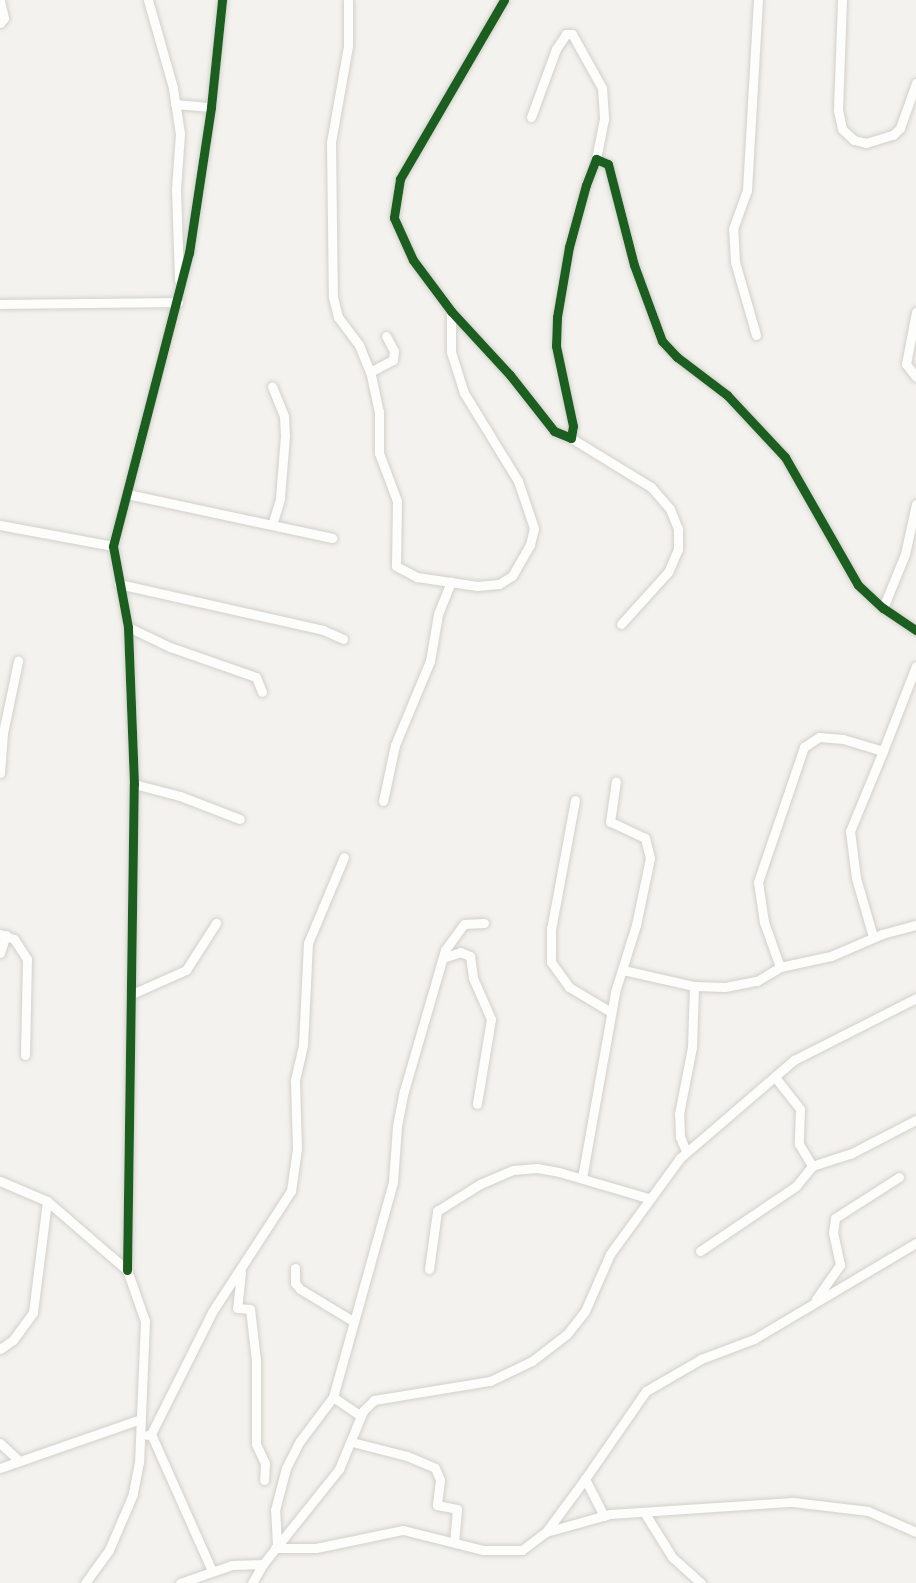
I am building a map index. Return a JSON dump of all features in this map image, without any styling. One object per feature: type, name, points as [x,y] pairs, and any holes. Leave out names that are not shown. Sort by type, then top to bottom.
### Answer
[{"type":"street","points":[[0,0],[4,18],[0,23]]},
{"type":"street","points":[[148,0],[175,104],[180,134],[176,189],[180,291]]},
{"type":"street","points":[[85,1583],[123,1522],[139,1462],[145,1321],[127,1270],[134,784],[128,627],[114,546],[178,302],[211,107],[222,0]]},
{"type":"street","points":[[348,0],[348,46],[331,142],[333,297],[338,317],[359,345],[370,372],[379,412],[379,453],[398,501],[396,566],[406,574],[477,586],[506,581],[530,545],[534,528],[518,481],[464,393],[451,352],[451,311]]},
{"type":"street","points":[[504,0],[418,143],[395,194],[394,218],[400,237],[451,311],[510,375],[554,431],[571,438],[651,487],[666,503],[678,529],[678,549],[668,572],[621,624]]},
{"type":"street","points":[[756,335],[735,262],[733,229],[747,190],[758,0]]},
{"type":"street","points":[[842,0],[838,110],[842,129],[854,140],[866,143],[893,135],[900,128],[916,83]]},
{"type":"street","points":[[531,117],[556,49],[566,34],[572,34],[602,88],[604,119],[596,159],[569,247],[555,331],[562,383],[573,426],[571,438]]},
{"type":"street","points":[[175,104],[211,107]]},
{"type":"street","points":[[596,159],[610,169],[632,256],[663,341],[677,357],[727,395],[785,457],[845,565],[867,595],[883,609],[916,630]]},
{"type":"street","points":[[0,304],[178,302]]},
{"type":"street","points":[[916,312],[906,364],[916,377]]},
{"type":"street","points":[[370,372],[393,360],[394,351],[386,336]]},
{"type":"street","points":[[272,386],[284,416],[285,436],[281,489],[272,525]]},
{"type":"street","points":[[127,494],[332,538]]},
{"type":"street","points":[[883,609],[905,554],[916,504]]},
{"type":"street","points":[[0,527],[114,546]]},
{"type":"street","points":[[383,801],[395,745],[430,661],[438,614],[451,582]]},
{"type":"street","points":[[119,584],[323,630],[342,639]]},
{"type":"street","points":[[128,627],[170,647],[256,677],[262,692]]},
{"type":"street","points":[[0,773],[3,733],[18,661]]},
{"type":"street","points":[[873,937],[856,878],[850,831],[916,666]]},
{"type":"street","points":[[780,968],[765,922],[758,882],[804,747],[811,740],[831,737],[883,751]]},
{"type":"street","points":[[582,1178],[611,1012],[623,970],[650,847],[645,838],[610,822],[616,781]]},
{"type":"street","points":[[134,784],[180,796],[240,819]]},
{"type":"street","points":[[575,800],[550,929],[551,962],[569,987],[611,1012]]},
{"type":"street","points":[[151,1434],[204,1326],[244,1260],[291,1191],[297,1149],[295,1080],[303,1045],[308,943],[344,857]]},
{"type":"street","points":[[276,1546],[274,1510],[286,1468],[296,1448],[333,1397],[393,1182],[400,1108],[443,958],[458,928],[472,922],[484,923]]},
{"type":"street","points":[[132,994],[186,970],[216,923]]},
{"type":"street","points":[[623,970],[694,986],[742,986],[780,968],[831,956],[873,937],[916,925]]},
{"type":"street","points":[[0,953],[3,934],[22,948],[27,959],[25,1055]]},
{"type":"street","points":[[443,958],[460,952],[470,956],[476,987],[491,1019],[477,1104]]},
{"type":"street","points":[[686,1151],[680,1137],[680,1114],[692,1047],[694,986]]},
{"type":"street","points":[[252,1583],[276,1546],[339,1469],[361,1416],[380,1397],[490,1381],[532,1361],[567,1334],[585,1311],[610,1254],[648,1198],[686,1151],[775,1077],[824,1042],[916,999]]},
{"type":"street","points":[[775,1077],[800,1109],[799,1144],[813,1166]]},
{"type":"street","points":[[700,1251],[796,1186],[813,1166],[850,1154],[916,1120]]},
{"type":"street","points":[[429,1269],[434,1218],[451,1200],[524,1168],[582,1178],[648,1198]]},
{"type":"street","points":[[814,1301],[840,1265],[833,1233],[835,1218],[899,1177]]},
{"type":"street","points":[[0,1181],[47,1201],[127,1270]]},
{"type":"street","points":[[0,1349],[13,1340],[33,1312],[47,1201]]},
{"type":"street","points":[[276,1546],[316,1548],[403,1530],[483,1550],[522,1550],[546,1532],[637,1401],[654,1385],[701,1359],[754,1339],[814,1301],[916,1243]]},
{"type":"street","points":[[244,1260],[238,1282],[237,1308],[250,1309],[256,1360],[256,1444],[265,1463],[264,1480]]},
{"type":"street","points":[[295,1268],[296,1283],[300,1289],[353,1321]]},
{"type":"street","points":[[333,1397],[361,1416]]},
{"type":"street","points":[[0,1468],[141,1419]]},
{"type":"street","points":[[140,1435],[151,1434]]},
{"type":"street","points":[[151,1434],[212,1571]]},
{"type":"street","points":[[352,1442],[407,1456],[435,1468],[440,1480],[437,1505],[457,1509],[454,1541]]},
{"type":"street","points":[[0,1443],[19,1461]]},
{"type":"street","points":[[585,1479],[604,1516]]},
{"type":"street","points":[[546,1532],[604,1516],[794,1502],[868,1511],[916,1532]]},
{"type":"street","points":[[644,1512],[672,1557],[700,1583]]},
{"type":"street","points":[[180,1583],[232,1565],[263,1564]]},
{"type":"cycle path","points":[[127,1270],[134,784],[128,627],[113,546],[189,253],[211,107],[222,0]]},
{"type":"cycle path","points":[[504,0],[400,179],[394,218],[413,260],[451,311],[510,375],[554,431],[571,438],[573,426],[556,346],[557,317],[569,247],[586,185],[596,159],[608,164],[634,265],[662,341],[677,357],[727,395],[785,457],[858,585],[883,608],[916,630]]}]
